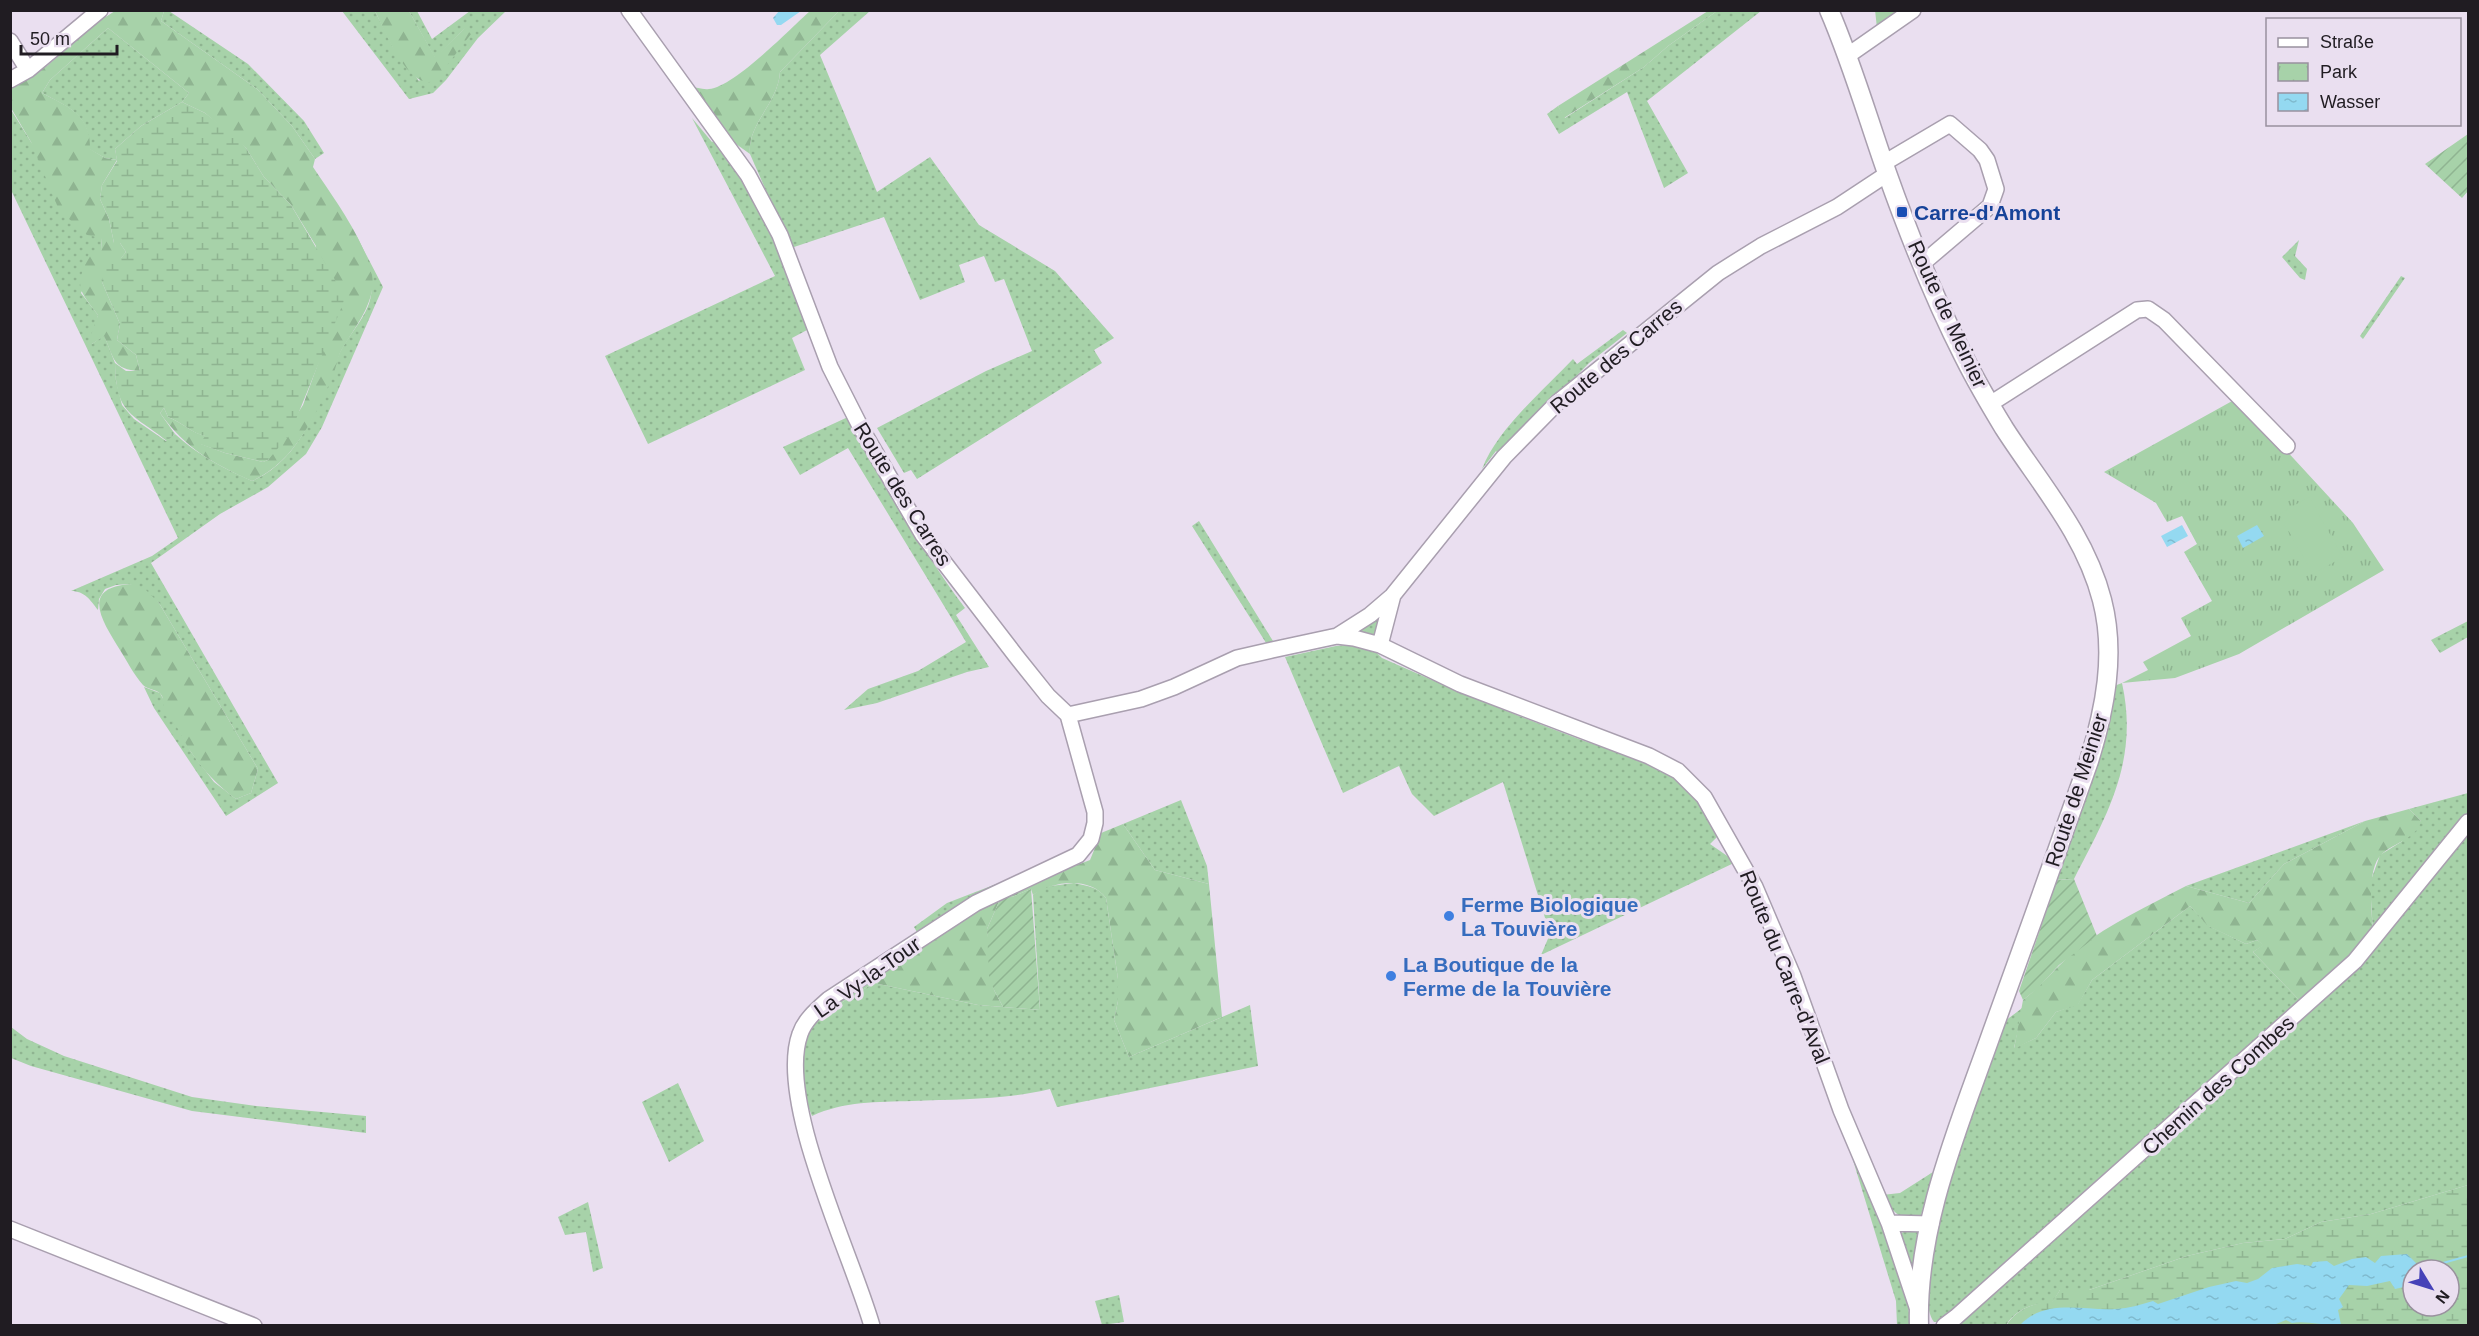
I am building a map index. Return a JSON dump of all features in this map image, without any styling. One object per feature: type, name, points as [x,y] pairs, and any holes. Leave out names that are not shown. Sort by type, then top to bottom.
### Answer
[{"type":"street","points":[[10,80],[28,70],[100,10]]},
{"type":"street","name":"Route des Carres","points":[[629,10],[713,130],[748,175],[762,198],[780,235],[830,368],[861,428],[923,535],[1016,656],[1068,715],[1141,699],[1174,687],[1237,658],[1337,636],[1380,645],[1394,595]]},
{"type":"street","name":"Route de Meinier","points":[[1829,10],[1885,168],[1942,311],[1990,404],[2063,513],[2087,557],[2103,601],[2109,653],[2107,684],[2098,731],[2089,761],[1954,1138],[1931,1224],[1922,1277],[1919,1319]]},
{"type":"street","points":[[1847,56],[1913,10]]},
{"type":"street","points":[[10,41],[28,70]]},
{"type":"street","name":"Route des Carres","points":[[1337,636],[1371,615],[1394,595],[1504,457],[1558,402],[1718,273],[1751,252],[1837,207],[1885,168],[1950,124],[1980,150],[1991,171],[1996,193],[1990,206],[1923,263]]},
{"type":"street","points":[[1990,404],[2137,310],[2148,309],[2164,320],[2287,446]]},
{"type":"street","name":"Route du Carre-d'Aval","points":[[1380,645],[1460,684],[1649,756],[1678,771],[1696,788],[1712,809],[1730,840],[1776,932],[1810,1019],[1841,1110],[1889,1223],[1919,1319]]},
{"type":"street","name":"La Vy-la-Tour","points":[[872,1326],[819,1178],[808,1138],[795,1064],[799,1035],[806,1022],[829,999],[976,903],[1024,879],[1068,861],[1088,845],[1094,832],[1095,812],[1068,715]]},
{"type":"street","name":"Chemin des Combes","points":[[1944,1326],[2129,1165],[2355,961],[2469,822]]},
{"type":"street","points":[[1889,1223],[1931,1224]]},
{"type":"street","points":[[10,1229],[254,1326]]},
{"type":"green space","points":[[1875,10],[1903,11],[1877,28]]},
{"type":"green space","points":[[115,11],[164,11],[161,21],[257,89],[292,126],[315,159],[313,167],[356,233],[372,275],[373,285],[367,306],[340,353],[333,375],[311,421],[292,450],[267,473],[252,481],[224,468],[190,446],[160,413],[164,408],[168,417],[206,436],[201,444],[225,453],[263,462],[268,460],[303,405],[319,361],[316,246],[291,205],[264,177],[246,148],[205,113],[182,102],[189,93],[108,28],[50,80],[42,93],[69,108],[82,120],[87,128],[90,149],[105,158],[117,160],[102,185],[100,199],[109,219],[114,243],[120,243],[126,252],[102,282],[120,324],[117,340],[136,355],[140,371],[119,365],[112,356],[104,336],[88,344],[98,315],[85,298],[80,280],[89,254],[102,250],[101,238],[87,235],[59,210],[31,142],[11,108],[10,89],[48,65],[96,23]]},
{"type":"green space","points":[[164,11],[169,11],[248,64],[304,121],[324,153],[315,159],[292,126],[257,89],[161,21]]},
{"type":"green space","points":[[342,11],[375,11],[393,47],[419,81],[465,28],[435,58],[409,11],[417,11],[432,39],[470,11],[506,11],[478,38],[446,80],[433,93],[409,99]]},
{"type":"green space","points":[[375,11],[409,11],[435,57],[465,28],[471,34],[435,81],[425,82],[416,77],[398,56]]},
{"type":"green space","points":[[810,11],[839,11],[780,72],[774,94],[753,133],[750,154],[729,139],[690,87],[709,89],[720,86],[733,78]]},
{"type":"green space","points":[[839,11],[870,11],[820,55],[877,192],[930,157],[979,225],[1055,271],[1114,338],[1094,350],[1102,363],[917,479],[911,470],[904,473],[877,428],[986,371],[1032,351],[1004,279],[995,282],[984,256],[959,265],[965,282],[920,300],[884,217],[791,248],[750,154],[750,143],[774,94],[780,72]]},
{"type":"green space","points":[[1708,11],[1717,11],[1668,46],[1644,67],[1564,118],[1558,106]]},
{"type":"green space","points":[[1717,11],[1761,11],[1647,101],[1688,173],[1664,188],[1627,92],[1559,134],[1547,114],[1558,106],[1565,118],[1644,67],[1668,46]]},
{"type":"green space","points":[[108,28],[189,93],[182,102],[141,126],[115,149],[117,160],[105,158],[89,149],[89,137],[82,120],[69,108],[42,93],[50,80]]},
{"type":"green space","points":[[182,102],[205,113],[236,137],[246,148],[264,177],[291,205],[334,278],[344,301],[290,434],[268,460],[263,462],[200,444],[205,436],[168,417],[164,408],[160,413],[175,434],[167,441],[128,411],[119,393],[116,380],[115,363],[126,371],[140,371],[136,355],[117,340],[120,324],[102,282],[103,271],[126,252],[120,243],[114,243],[109,219],[100,199],[102,185],[117,161],[115,149],[141,126]]},
{"type":"green space","points":[[10,108],[31,142],[101,237],[102,250],[81,293],[98,315],[92,344],[104,335],[115,363],[116,381],[122,405],[134,419],[166,441],[175,434],[211,460],[252,481],[269,471],[284,459],[307,428],[341,350],[368,307],[371,275],[356,235],[383,287],[322,427],[306,454],[268,487],[220,514],[151,563],[278,783],[226,816],[154,708],[144,687],[160,693],[191,752],[214,782],[236,799],[251,793],[258,769],[159,603],[130,584],[116,585],[105,589],[99,599],[98,610],[84,594],[71,591],[152,556],[178,538],[11,190]]},
{"type":"green space","points":[[692,118],[712,142],[715,140],[728,156],[770,227],[807,330],[792,338],[805,370],[648,444],[605,356],[775,276]]},
{"type":"green space","points":[[2468,134],[2468,191],[2462,198],[2425,164]]},
{"type":"green space","points":[[2299,240],[2295,256],[2307,269],[2305,280],[2300,278],[2282,257]]},
{"type":"green space","points":[[2401,276],[2405,278],[2363,339],[2360,336]]},
{"type":"green space","points":[[1623,330],[1627,333],[1589,363],[1500,455],[1496,451],[1482,469],[1489,454],[1510,425],[1573,359],[1577,364]]},
{"type":"green space","points":[[2234,400],[2284,448],[2353,523],[2384,570],[2239,654],[2175,678],[2122,683],[2148,670],[2143,662],[2191,636],[2181,618],[2212,601],[2184,552],[2197,544],[2182,516],[2167,522],[2156,503],[2104,472]]},
{"type":"green space","points":[[848,417],[918,539],[965,608],[956,615],[989,667],[967,672],[877,703],[844,710],[868,689],[918,671],[966,642],[848,448],[800,475],[783,447]]},
{"type":"green space","points":[[2309,497],[2343,557],[2313,574],[2279,514]]},
{"type":"green space","points":[[1199,521],[1273,641],[1268,646],[1192,526]]},
{"type":"green space","points":[[130,584],[144,588],[159,603],[258,769],[251,793],[236,799],[206,771],[191,752],[176,726],[164,715],[162,696],[143,685],[113,639],[102,618],[100,599],[105,592],[114,587]]},
{"type":"green space","points":[[1384,611],[1377,639],[1354,631]]},
{"type":"green space","points":[[2468,621],[2468,637],[2440,653],[2431,640]]},
{"type":"green space","points":[[1356,644],[1372,648],[1382,658],[1529,720],[1659,766],[1684,784],[1718,832],[1717,837],[1710,844],[1736,862],[1541,955],[1550,934],[1503,782],[1434,816],[1412,794],[1399,766],[1343,793],[1285,657]]},
{"type":"green space","points":[[2122,683],[2126,711],[2126,737],[2117,785],[2109,808],[2074,879],[2054,880],[2114,686]]},
{"type":"green space","points":[[2468,793],[2468,814],[2373,933],[2370,883],[2380,855],[2401,842],[2421,821],[2409,809]]},
{"type":"green space","points":[[1181,800],[1207,866],[1209,884],[1155,870],[1123,824]]},
{"type":"green space","points":[[2409,809],[2421,821],[2419,827],[2410,836],[2382,854],[2374,869],[2371,891],[2373,933],[2356,954],[2302,1003],[2253,952],[2263,945],[2257,940],[2246,944],[2208,926],[2190,906],[2092,980],[2078,1005],[2056,1012],[2036,1038],[2014,1049],[2023,1000],[2071,955],[2117,923],[2186,886],[2249,903],[2284,864],[2365,821]]},
{"type":"green space","points":[[2365,821],[2284,864],[2249,903],[2186,886]]},
{"type":"green space","points":[[1123,824],[1155,870],[1209,884],[1222,1017],[1129,1057],[1114,1020],[1118,1001],[1118,979],[1106,898],[1091,886],[1071,883],[1050,886],[1033,895],[1031,889],[1012,897],[1010,891],[1090,860],[1101,833]]},
{"type":"green space","points":[[2468,831],[2468,1185],[2371,1214],[2321,1222],[2285,1239],[2243,1243],[2187,1256],[2089,1290],[2060,1290],[2052,1303],[2026,1308],[2014,1315],[2006,1325],[1956,1326],[2184,1123]]},
{"type":"green space","points":[[2074,879],[2097,936],[2059,965],[2037,989],[2023,1000],[2019,991],[2057,880]]},
{"type":"green space","points":[[1004,881],[917,932],[914,927],[947,903]]},
{"type":"green space","points":[[1074,883],[1095,889],[1106,898],[1118,979],[1118,1001],[1114,1020],[1129,1057],[1250,1005],[1258,1066],[1057,1107],[1050,1089],[999,1097],[861,1103],[836,1107],[812,1116],[803,1090],[801,1067],[804,1044],[814,1019],[822,1021],[836,1006],[874,983],[978,1005],[1040,1010],[1033,895],[1043,887]]},
{"type":"green space","points":[[1031,889],[1040,1010],[1003,1007],[989,976],[987,929],[1001,897],[1010,891],[1012,897]]},
{"type":"green space","points":[[1001,897],[987,929],[994,990],[1003,1007],[978,1005],[874,983],[836,1006],[822,1021],[814,1019],[833,1003]]},
{"type":"green space","points":[[2190,906],[2209,926],[2246,944],[2257,940],[2264,945],[2253,952],[2302,1003],[1941,1322],[1934,1322],[1928,1304],[1929,1276],[1935,1241],[1955,1164],[1994,1043],[2002,1025],[2023,1007],[2014,1048],[2036,1038],[2056,1012],[2078,1004],[2092,980]]},
{"type":"green space","points":[[11,1027],[27,1039],[64,1056],[192,1097],[256,1106],[366,1116],[366,1133],[192,1111],[31,1066],[11,1058]]},
{"type":"green space","points":[[678,1083],[704,1141],[669,1162],[642,1102]]},
{"type":"green space","points":[[1845,1134],[1893,1252],[1907,1300],[1911,1325],[1897,1325],[1896,1301]]},
{"type":"green space","points":[[1933,1172],[1921,1215],[1903,1217],[1893,1211],[1882,1195],[1900,1193]]},
{"type":"green space","points":[[2468,1185],[2468,1325],[2006,1326],[2020,1311],[2038,1304],[2052,1302],[2060,1290],[2089,1290],[2187,1256],[2243,1243],[2285,1239],[2321,1222],[2371,1214]]},
{"type":"green space","points":[[588,1202],[603,1268],[593,1272],[586,1232],[565,1235],[558,1217]]},
{"type":"green space","points":[[1905,1230],[1920,1232],[1913,1273],[1900,1235]]},
{"type":"green space","points":[[1119,1295],[1124,1322],[1102,1325],[1095,1301]]},
{"type":"water","points":[[780,10],[801,11],[781,25],[777,25],[773,18]]},
{"type":"water","points":[[2182,525],[2188,536],[2167,547],[2161,536]]},
{"type":"water","points":[[2257,525],[2264,536],[2243,548],[2237,536]]},
{"type":"water","points":[[2407,1254],[2411,1258],[2401,1258],[2401,1288],[2395,1289],[2390,1281],[2367,1286],[2349,1285],[2339,1299],[2343,1307],[2338,1310],[2341,1325],[2292,1323],[2286,1320],[2271,1326],[2020,1325],[2041,1311],[2065,1308],[2116,1309],[2153,1301],[2158,1304],[2209,1287],[2236,1281],[2247,1283],[2258,1279],[2272,1268],[2297,1264],[2311,1266],[2313,1262],[2327,1261],[2334,1266],[2352,1259],[2366,1257],[2375,1263],[2381,1256]]},
{"type":"place","name":"Carre-d'Amont","points":[[1902,212]]},
{"type":"place","name":"Ferme Biologique La Touvière","points":[[1449,916]]},
{"type":"place","name":"La Boutique de la Ferme de la Touvière","points":[[1391,976]]}]
